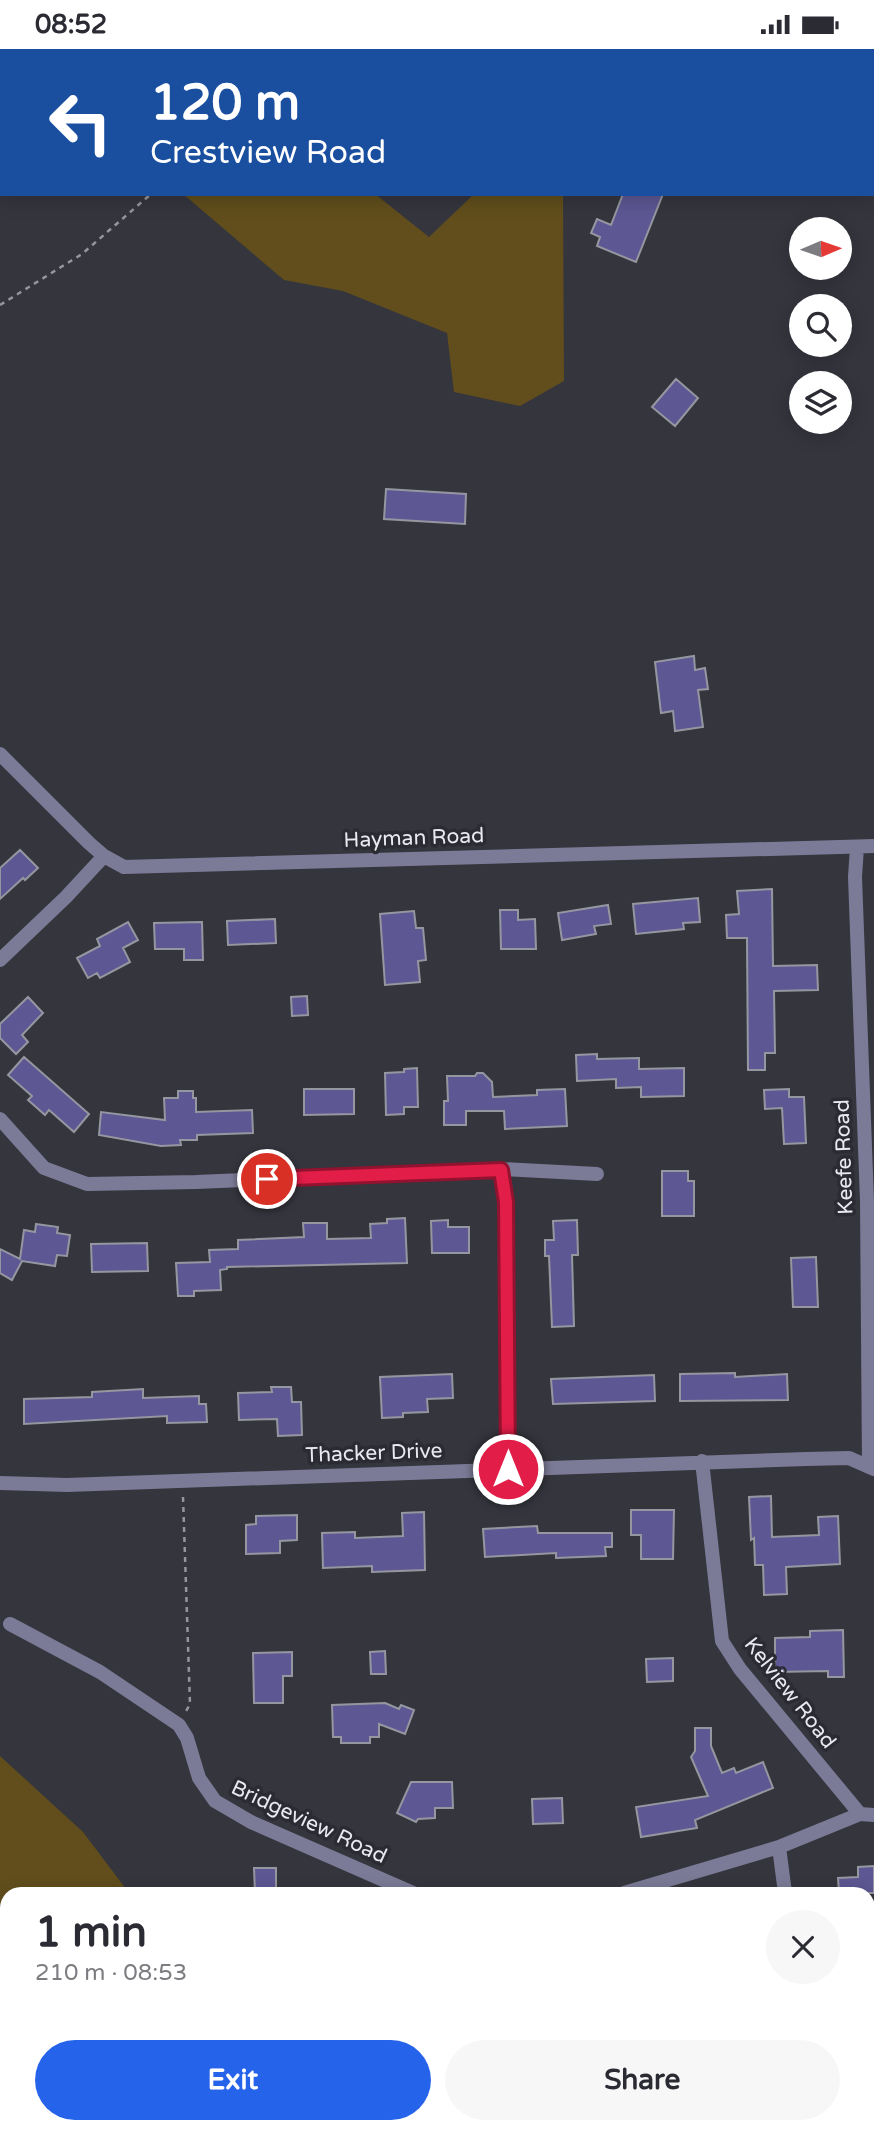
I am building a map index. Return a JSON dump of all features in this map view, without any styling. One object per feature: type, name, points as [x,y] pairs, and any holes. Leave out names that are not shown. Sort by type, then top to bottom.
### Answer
[{"type":"street","name":"Hayman Road","points":[[0,754],[89,843],[104,856],[124,867],[874,846]]},
{"type":"street","name":"Keefe Road","points":[[857,847],[855,877],[867,1201],[871,1468]]},
{"type":"street","points":[[0,960],[66,897],[104,856]]},
{"type":"street","points":[[0,1119],[44,1168],[87,1184],[501,1170],[597,1174]]},
{"type":"street","points":[[501,1170],[506,1202],[508,1469]]},
{"type":"street","name":"Thacker Drive","points":[[0,1483],[67,1485],[849,1458],[871,1468]]},
{"type":"street","name":"Kelview Road","points":[[702,1461],[722,1641],[740,1669],[867,1814]]},
{"type":"street","points":[[10,1624],[100,1672],[179,1725]]},
{"type":"street","name":"Bridgeview Road","points":[[179,1725],[187,1738],[199,1778],[215,1801],[251,1822],[399,1887]]},
{"type":"street","points":[[644,1887],[779,1847],[867,1814]]},
{"type":"street","points":[[779,1847],[784,1887]]},
{"type":"path","points":[[0,305],[82,254],[149,196]]},
{"type":"path","points":[[179,1725],[190,1704],[182,1481]]},
{"type":"shaded area","points":[[185,196],[378,196],[429,237],[472,196],[563,196],[564,381],[520,406],[454,392],[447,333],[343,291],[284,280]]},
{"type":"shaded area","points":[[0,1756],[83,1832],[124,1887],[0,1887]]},
{"type":"building","points":[[622,196],[662,196],[636,262],[597,246],[600,237],[591,233],[597,219],[611,225]]},
{"type":"building","points":[[676,379],[698,398],[675,426],[652,407]]},
{"type":"building","points":[[386,489],[466,494],[465,524],[384,519]]},
{"type":"building","points":[[694,656],[695,670],[705,668],[708,689],[698,690],[703,727],[675,731],[673,711],[661,713],[655,662]]},
{"type":"building","points":[[20,850],[38,868],[0,899],[0,868]]},
{"type":"building","points":[[772,889],[773,966],[817,965],[818,990],[774,991],[775,1053],[765,1053],[765,1070],[748,1070],[747,938],[727,938],[726,915],[739,914],[737,891]]},
{"type":"building","points":[[698,898],[700,922],[683,923],[684,929],[636,934],[633,904]]},
{"type":"building","points":[[608,905],[611,924],[594,926],[596,934],[562,940],[558,913]]},
{"type":"building","points":[[500,910],[518,910],[518,920],[535,919],[536,949],[501,949]]},
{"type":"building","points":[[414,911],[416,928],[423,928],[426,960],[418,961],[420,982],[385,985],[380,914]]},
{"type":"building","points":[[275,919],[276,943],[228,945],[227,921]]},
{"type":"building","points":[[128,922],[138,940],[123,948],[130,962],[100,978],[97,973],[88,978],[77,958],[100,946],[97,939]]},
{"type":"building","points":[[202,922],[203,960],[184,960],[184,949],[155,949],[154,923]]},
{"type":"building","points":[[307,996],[308,1015],[292,1016],[291,997]]},
{"type":"building","points":[[28,997],[43,1013],[22,1035],[28,1042],[16,1054],[0,1038],[0,1024]]},
{"type":"building","points":[[597,1054],[597,1059],[639,1058],[639,1069],[684,1068],[684,1096],[641,1097],[641,1087],[616,1088],[616,1079],[577,1081],[576,1055]]},
{"type":"building","points":[[24,1057],[89,1114],[74,1132],[49,1110],[45,1115],[28,1100],[32,1096],[8,1075]]},
{"type":"building","points":[[417,1068],[418,1107],[404,1107],[404,1114],[386,1115],[385,1073]]},
{"type":"building","points":[[477,1073],[483,1073],[492,1082],[493,1097],[537,1095],[537,1090],[565,1089],[567,1126],[505,1129],[504,1111],[466,1111],[466,1125],[444,1125],[444,1101],[448,1101],[447,1076],[475,1076]]},
{"type":"building","points":[[304,1089],[354,1089],[354,1114],[304,1115]]},
{"type":"building","points":[[789,1089],[789,1097],[804,1097],[806,1143],[784,1144],[782,1108],[765,1109],[764,1090]]},
{"type":"building","points":[[178,1091],[193,1091],[196,1112],[252,1110],[253,1133],[197,1135],[197,1140],[180,1140],[181,1145],[161,1146],[99,1135],[101,1112],[165,1120],[164,1098],[178,1098]]},
{"type":"building","points":[[662,1171],[688,1171],[688,1181],[694,1181],[694,1216],[662,1216]]},
{"type":"building","points":[[405,1218],[407,1263],[227,1267],[220,1270],[221,1290],[194,1291],[194,1296],[178,1296],[176,1263],[210,1262],[209,1250],[238,1249],[238,1240],[304,1237],[303,1223],[327,1223],[327,1239],[371,1238],[370,1224]]},
{"type":"building","points":[[448,1220],[448,1227],[469,1227],[469,1253],[432,1253],[431,1221]]},
{"type":"building","points":[[577,1220],[578,1255],[572,1255],[574,1326],[552,1327],[549,1256],[545,1256],[545,1240],[554,1240],[553,1221]]},
{"type":"building","points":[[36,1224],[58,1227],[57,1233],[70,1235],[67,1256],[57,1255],[55,1266],[22,1261],[12,1280],[0,1273],[0,1249],[20,1259],[24,1230],[35,1232]]},
{"type":"building","points":[[147,1243],[148,1271],[92,1272],[91,1244]]},
{"type":"building","points":[[816,1257],[818,1307],[793,1307],[791,1258]]},
{"type":"building","points":[[735,1373],[735,1377],[787,1374],[788,1400],[680,1401],[680,1374]]},
{"type":"building","points":[[452,1374],[453,1398],[427,1399],[428,1412],[403,1413],[403,1417],[382,1418],[380,1377]]},
{"type":"building","points":[[654,1375],[655,1401],[553,1404],[551,1379]]},
{"type":"building","points":[[271,1387],[291,1387],[292,1402],[301,1402],[302,1435],[278,1436],[277,1419],[239,1420],[238,1393],[272,1392]]},
{"type":"building","points":[[143,1389],[143,1398],[199,1396],[199,1404],[206,1404],[207,1422],[167,1423],[167,1416],[24,1424],[24,1399],[92,1397],[92,1392]]},
{"type":"building","points":[[771,1496],[772,1537],[819,1535],[818,1517],[838,1516],[840,1564],[786,1567],[787,1594],[764,1595],[763,1565],[755,1565],[749,1497]]},
{"type":"building","points":[[631,1510],[674,1510],[673,1559],[641,1559],[641,1535],[631,1535]]},
{"type":"building","points":[[424,1512],[425,1570],[372,1572],[372,1566],[323,1568],[322,1533],[355,1532],[355,1538],[403,1536],[402,1513]]},
{"type":"building","points":[[297,1515],[297,1540],[280,1541],[280,1553],[246,1554],[246,1525],[256,1524],[256,1516]]},
{"type":"building","points":[[537,1526],[538,1533],[612,1533],[612,1547],[605,1547],[606,1556],[556,1558],[556,1553],[485,1557],[483,1529]]},
{"type":"building","points":[[843,1630],[844,1677],[828,1677],[828,1671],[775,1672],[775,1638],[810,1637],[810,1631]]},
{"type":"building","points":[[385,1651],[386,1674],[371,1674],[370,1652]]},
{"type":"building","points":[[292,1652],[292,1676],[283,1676],[283,1703],[254,1703],[253,1653]]},
{"type":"building","points":[[673,1658],[673,1681],[647,1682],[646,1659]]},
{"type":"building","points":[[385,1703],[399,1709],[401,1705],[414,1710],[405,1734],[379,1724],[379,1737],[370,1737],[370,1743],[341,1743],[341,1737],[333,1737],[332,1705]]},
{"type":"building","points":[[695,1728],[711,1728],[711,1746],[722,1773],[734,1768],[736,1773],[763,1762],[773,1788],[695,1820],[697,1828],[641,1837],[636,1807],[708,1796],[691,1757],[695,1751]]},
{"type":"building","points":[[411,1782],[452,1782],[453,1808],[435,1808],[435,1818],[418,1819],[416,1822],[397,1813]]},
{"type":"building","points":[[562,1798],[563,1823],[533,1824],[532,1799]]},
{"type":"building","points":[[874,1866],[874,1887],[839,1887],[838,1878],[858,1877],[858,1867]]},
{"type":"building","points":[[254,1868],[276,1868],[276,1887],[255,1887]]},
{"type":"route","points":[[267,1179],[501,1170],[506,1202],[508,1469]]}]
